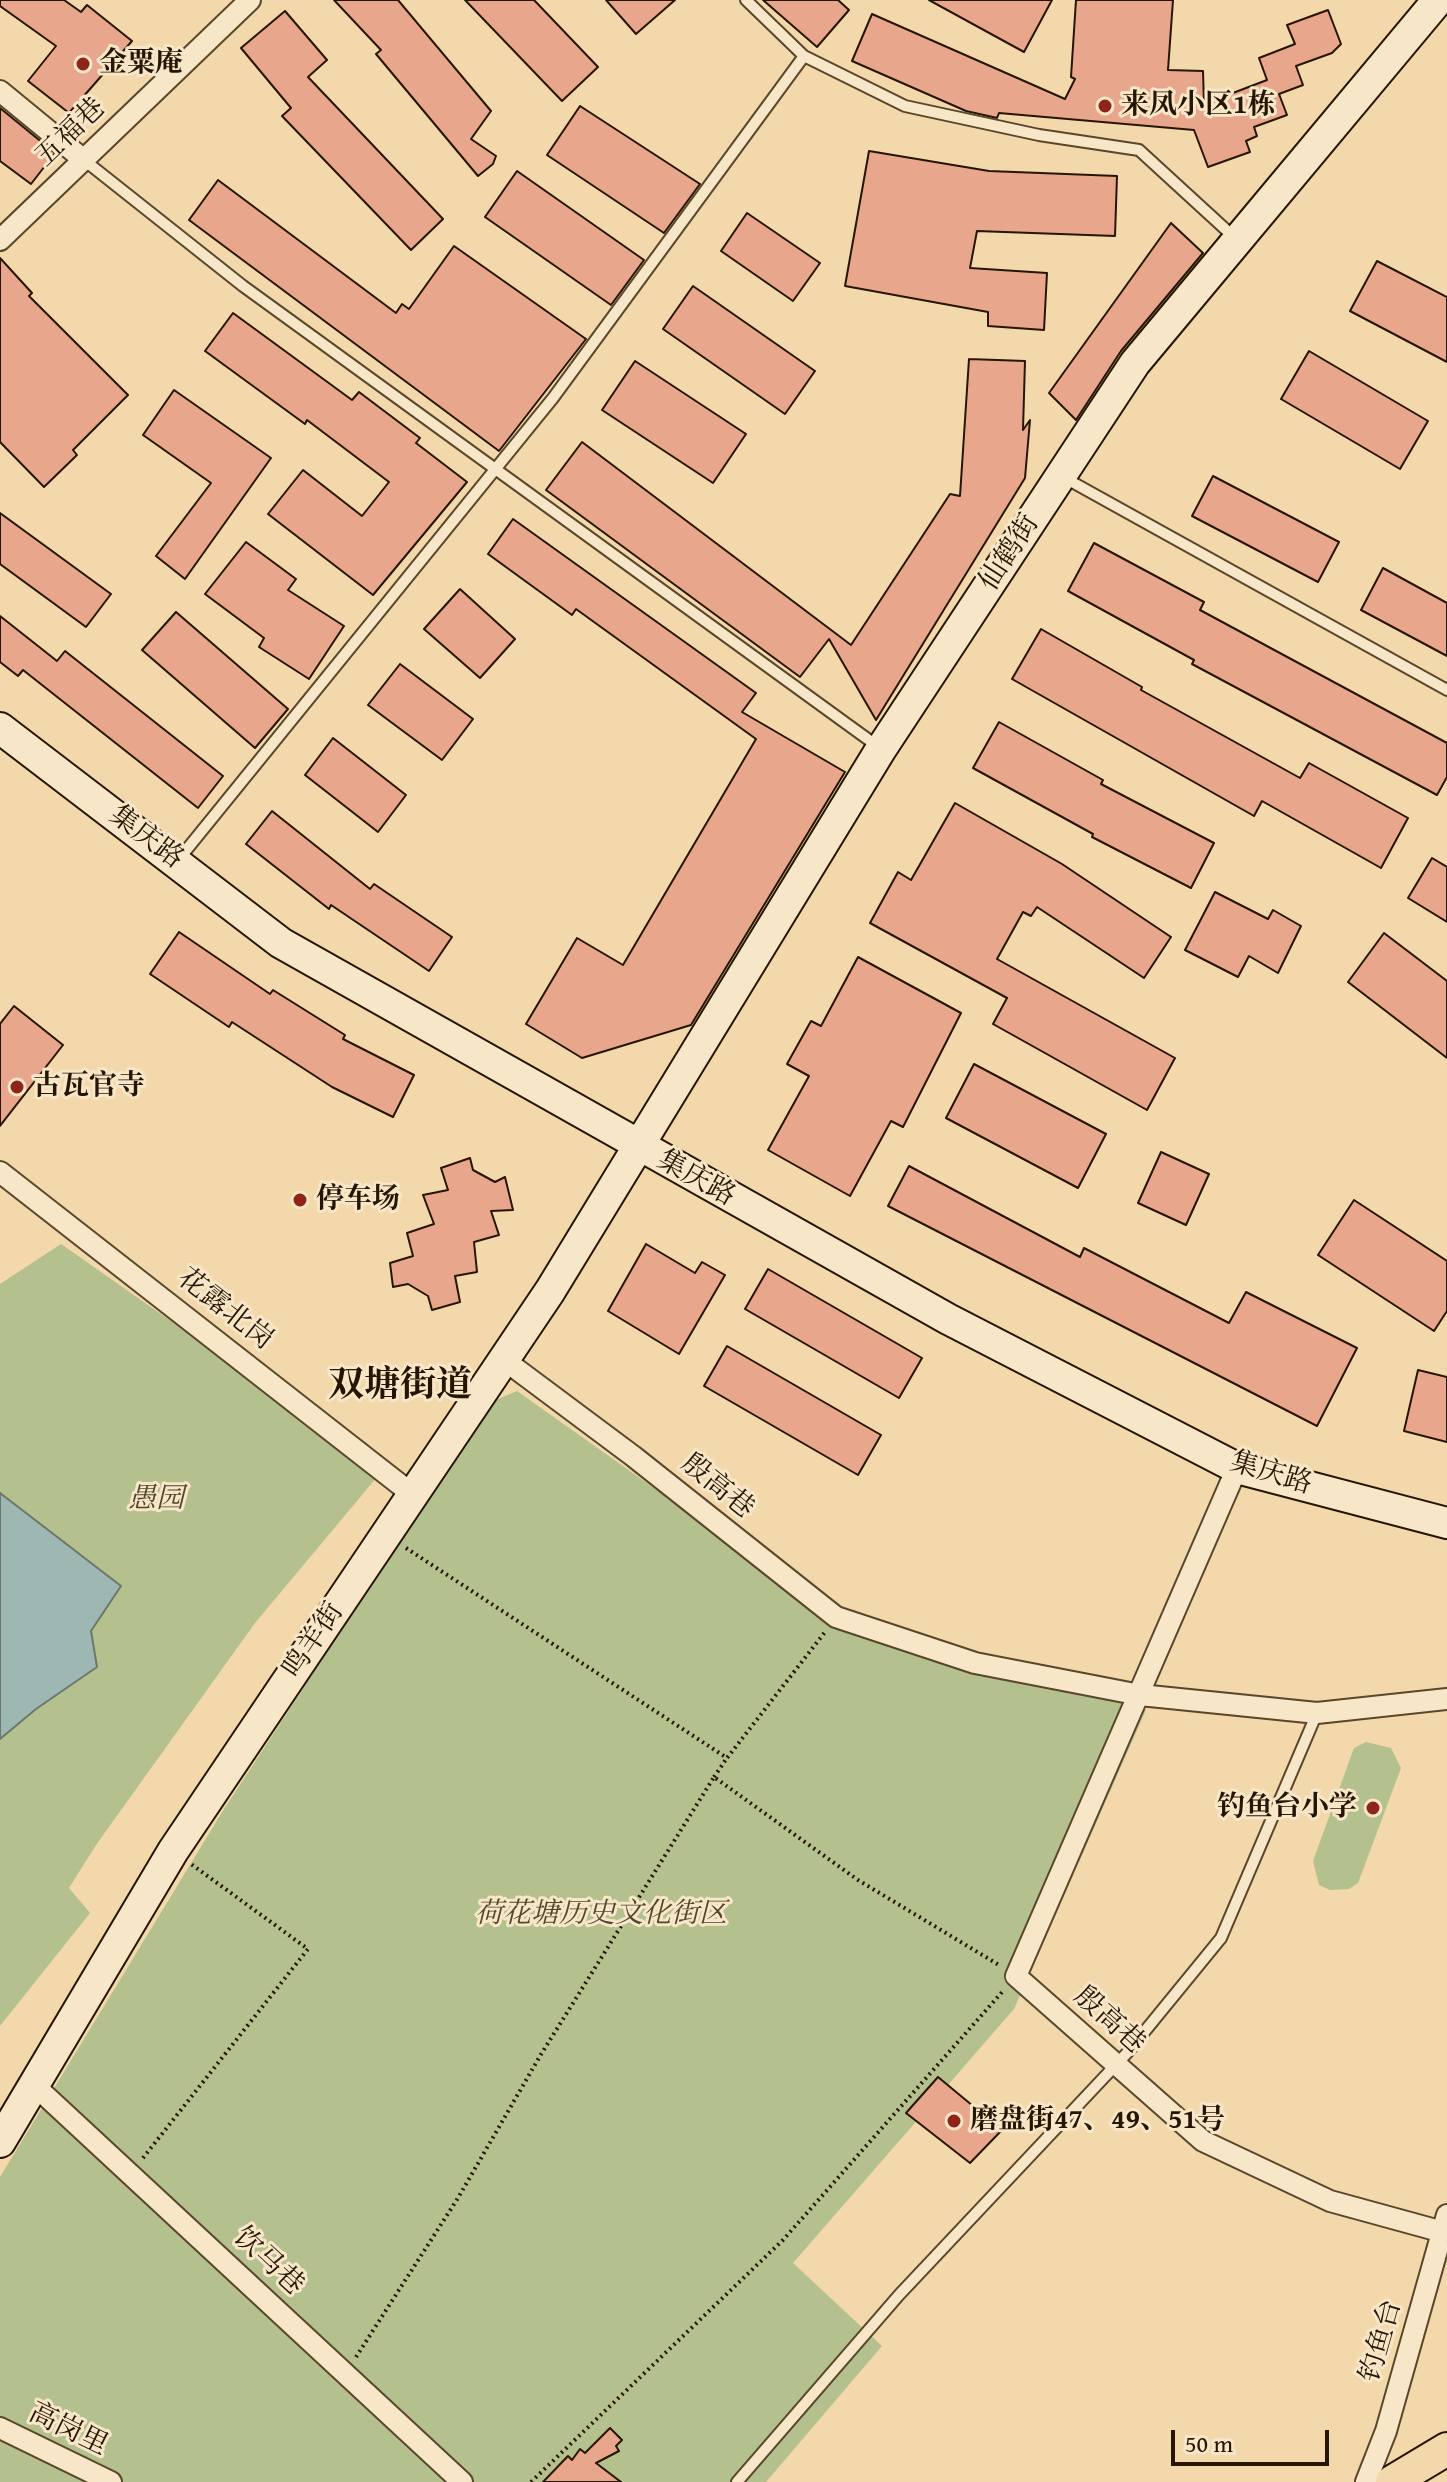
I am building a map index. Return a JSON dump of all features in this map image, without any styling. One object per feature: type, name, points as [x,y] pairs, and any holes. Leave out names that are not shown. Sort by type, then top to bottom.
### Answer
[{"type":"main road","points":[[1392,2482],[1440,2453]]},
{"type":"street","name":"五福巷","points":[[0,240],[250,0]]},
{"type":"street","name":"仙鹤街","points":[[640,1148],[881,749],[1135,363],[1438,0]]},
{"type":"street","points":[[0,91],[84,160]]},
{"type":"street","name":"集庆路","points":[[0,728],[281,943],[948,1319],[1237,1468],[1447,1523]]},
{"type":"street","name":"鸣羊街","points":[[0,2142],[173,1851],[503,1359],[640,1148]]},
{"type":"street","name":"花露北岗","points":[[0,1172],[412,1494]]},
{"type":"street","name":"殷高巷","points":[[503,1359],[633,1456],[836,1617],[975,1663],[1140,1695],[1317,1713],[1447,1699]]},
{"type":"street","points":[[1016,1976],[1237,1468]]},
{"type":"street","name":"殷高巷","points":[[1016,1976],[1203,2141],[1330,2201],[1445,2224]]},
{"type":"street","name":"饮马巷","points":[[34,2085],[462,2482]]},
{"type":"street","name":"钓鱼台","points":[[1366,2482],[1386,2431],[1445,2224]]},
{"type":"street","name":"高岗里","points":[[0,2428],[111,2482]]},
{"type":"lane","points":[[746,0],[804,56],[905,106],[1039,135],[1139,150],[1238,240]]},
{"type":"lane","points":[[177,862],[553,398],[804,56]]},
{"type":"lane","points":[[84,160],[243,286],[881,749]]},
{"type":"lane","points":[[1061,476],[1447,690]]},
{"type":"lane","points":[[737,2482],[899,2295],[1116,2065],[1221,1938],[1317,1713]]},
{"type":"path","points":[[385,1534],[727,1758]]},
{"type":"path","points":[[346,2373],[458,2198],[540,2056],[714,1777],[836,1617]]},
{"type":"path","points":[[531,2482],[783,2240],[1016,1976],[858,1880],[714,1777]]},
{"type":"path","points":[[132,2173],[308,1949],[173,1851]]},
{"type":"green space","name":"愚园","points":[[61,1244],[301,1412],[377,1477],[255,1623],[96,1845],[69,1888],[90,1913],[0,2026],[0,1284]]},
{"type":"green space","name":"荷花塘历史文化街区","points":[[517,1391],[836,1617],[1146,1710],[1014,2009],[793,2263],[882,2346],[766,2482],[0,2482],[0,2177],[224,1809],[491,1402]]},
{"type":"green space","points":[[1366,1742],[1391,1748],[1401,1768],[1358,1883],[1349,1889],[1330,1890],[1319,1885],[1313,1861],[1354,1748]]},
{"type":"water","points":[[0,1493],[121,1586],[91,1631],[97,1667],[36,1709],[0,1739]]},
{"type":"building","name":"金粟庵","points":[[0,0],[64,0],[81,12],[87,5],[132,41],[69,113],[28,81],[56,46],[0,6]]},
{"type":"building","points":[[334,0],[398,0],[491,111],[471,139],[496,156],[493,164],[478,176],[376,54],[381,50]]},
{"type":"building","points":[[465,0],[534,0],[598,67],[562,101]]},
{"type":"building","points":[[606,0],[675,0],[636,34]]},
{"type":"building","points":[[763,0],[838,0],[849,10],[817,47]]},
{"type":"building","points":[[929,0],[1052,0],[1024,52]]},
{"type":"building","points":[[1076,0],[1173,0],[1168,70],[1203,71],[1204,104],[1267,80],[1259,58],[1295,44],[1287,25],[1328,10],[1341,44],[1332,53],[1296,66],[1303,85],[1279,94],[1287,115],[1254,127],[1257,136],[1246,141],[1250,152],[1208,167],[1194,130],[999,113],[997,118],[966,111],[852,61],[872,14],[1065,99],[1075,79],[1071,77]]},
{"type":"building","points":[[285,11],[327,60],[308,77],[443,219],[411,250],[282,116],[291,108],[241,48]]},
{"type":"building","points":[[580,106],[700,184],[664,233],[547,155]]},
{"type":"building","points":[[0,108],[55,153],[31,184],[0,161]]},
{"type":"building","points":[[869,151],[989,171],[1117,176],[1115,236],[977,231],[970,268],[1047,273],[1044,330],[988,326],[988,312],[845,286]]},
{"type":"building","points":[[517,171],[644,260],[611,305],[485,217]]},
{"type":"building","points":[[218,180],[396,313],[402,304],[409,309],[454,246],[586,339],[499,451],[189,220]]},
{"type":"building","points":[[747,213],[820,263],[793,301],[721,251]]},
{"type":"building","points":[[1171,223],[1203,253],[1121,351],[1076,420],[1049,393]]},
{"type":"building","points":[[0,258],[32,293],[29,296],[128,395],[73,450],[77,455],[44,487],[0,442]]},
{"type":"building","points":[[1377,261],[1447,297],[1447,362],[1350,311]]},
{"type":"building","points":[[693,286],[815,371],[785,414],[663,329]]},
{"type":"building","points":[[233,313],[352,400],[359,392],[420,438],[416,443],[467,482],[373,595],[268,514],[303,470],[362,516],[389,482],[307,420],[305,424],[205,351]]},
{"type":"building","points":[[1309,351],[1428,421],[1400,469],[1281,399]]},
{"type":"building","points":[[969,359],[1025,361],[1023,430],[1030,420],[1025,478],[876,720],[829,639],[800,677],[546,490],[582,442],[851,645],[950,494],[960,496]]},
{"type":"building","points":[[635,361],[746,434],[713,483],[602,410]]},
{"type":"building","points":[[174,390],[271,458],[185,579],[156,556],[211,483],[143,435]]},
{"type":"building","points":[[1213,476],[1339,542],[1318,582],[1192,516]]},
{"type":"building","points":[[0,513],[111,594],[86,627],[0,564]]},
{"type":"building","points":[[513,519],[756,693],[742,712],[845,772],[691,1025],[582,1058],[526,1024],[577,938],[623,965],[756,739],[576,609],[572,615],[488,554]]},
{"type":"building","points":[[246,542],[296,579],[288,590],[344,626],[309,679],[259,647],[264,638],[205,594]]},
{"type":"building","points":[[1094,543],[1204,602],[1200,610],[1447,743],[1447,777],[1437,795],[1192,664],[1194,660],[1068,591]]},
{"type":"building","points":[[1383,568],[1447,603],[1447,656],[1361,610]]},
{"type":"building","points":[[460,589],[515,639],[480,678],[424,629]]},
{"type":"building","points":[[176,612],[288,709],[255,748],[142,650]]},
{"type":"building","points":[[0,616],[57,661],[65,651],[223,776],[198,808],[23,670],[18,676],[0,662]]},
{"type":"building","points":[[1041,629],[1142,687],[1141,690],[1300,778],[1309,763],[1408,818],[1381,868],[1262,801],[1254,816],[1012,679]]},
{"type":"building","points":[[400,664],[473,719],[442,760],[368,705]]},
{"type":"building","points":[[999,722],[1103,780],[1101,784],[1214,843],[1191,888],[1092,837],[1093,834],[973,768]]},
{"type":"building","points":[[333,738],[406,795],[378,832],[305,775]]},
{"type":"building","points":[[955,803],[1062,864],[1171,937],[1144,978],[1037,907],[1031,916],[1023,912],[997,959],[1175,1058],[1147,1110],[993,1024],[1007,998],[870,923],[898,872],[911,880]]},
{"type":"building","points":[[272,811],[370,889],[374,884],[452,937],[429,971],[331,905],[329,909],[246,844]]},
{"type":"building","points":[[1432,858],[1447,867],[1447,922],[1408,898]]},
{"type":"building","points":[[1215,892],[1268,919],[1273,910],[1301,926],[1278,973],[1249,956],[1238,977],[1185,950]]},
{"type":"building","points":[[179,932],[270,994],[273,990],[345,1035],[343,1039],[414,1075],[393,1117],[332,1087],[232,1022],[229,1027],[150,974]]},
{"type":"building","points":[[1384,933],[1447,981],[1447,1058],[1348,982]]},
{"type":"building","points":[[858,957],[961,1013],[903,1127],[891,1121],[850,1196],[768,1150],[809,1076],[787,1064],[811,1021],[821,1026]]},
{"type":"building","name":"古瓦官寺","points":[[14,1006],[63,1045],[0,1126],[0,1024]]},
{"type":"building","points":[[974,1064],[1106,1134],[1078,1188],[946,1118]]},
{"type":"building","points":[[1161,1152],[1209,1174],[1186,1225],[1138,1203]]},
{"type":"building","points":[[470,1158],[473,1170],[495,1182],[505,1177],[513,1210],[491,1211],[499,1235],[474,1242],[477,1272],[455,1276],[460,1302],[432,1310],[428,1296],[408,1284],[393,1287],[390,1263],[413,1256],[407,1233],[434,1224],[423,1195],[448,1190],[441,1168]]},
{"type":"building","points":[[909,1166],[1080,1257],[1084,1248],[1229,1323],[1246,1292],[1357,1348],[1317,1426],[888,1206]]},
{"type":"building","points":[[1354,1200],[1447,1261],[1447,1311],[1434,1331],[1318,1255]]},
{"type":"building","points":[[646,1244],[695,1273],[702,1262],[725,1275],[679,1354],[608,1311]]},
{"type":"building","points":[[768,1269],[922,1358],[899,1398],[745,1309]]},
{"type":"building","points":[[727,1346],[881,1435],[858,1475],[704,1386]]},
{"type":"building","points":[[1418,1370],[1447,1377],[1447,1442],[1404,1431]]},
{"type":"building","name":"磨盘街47、49、51号","points":[[938,2077],[1002,2130],[970,2163],[906,2113]]},
{"type":"building","points":[[610,2428],[622,2440],[616,2446],[619,2451],[596,2463],[621,2482],[543,2482],[568,2456],[572,2460],[580,2449],[585,2453]]},
{"type":"place","name":"金粟庵","points":[[83,64]]},
{"type":"place","name":"来凤小区1栋","points":[[1105,106]]},
{"type":"place","name":"古瓦官寺","points":[[17,1087]]},
{"type":"place","name":"停车场","points":[[300,1200]]},
{"type":"place","name":"钓鱼台小学","points":[[1373,1808]]},
{"type":"place","name":"磨盘街47、49、51号","points":[[954,2121]]},
{"type":"district","name":"双塘街道","points":[[400,1387]]}]
